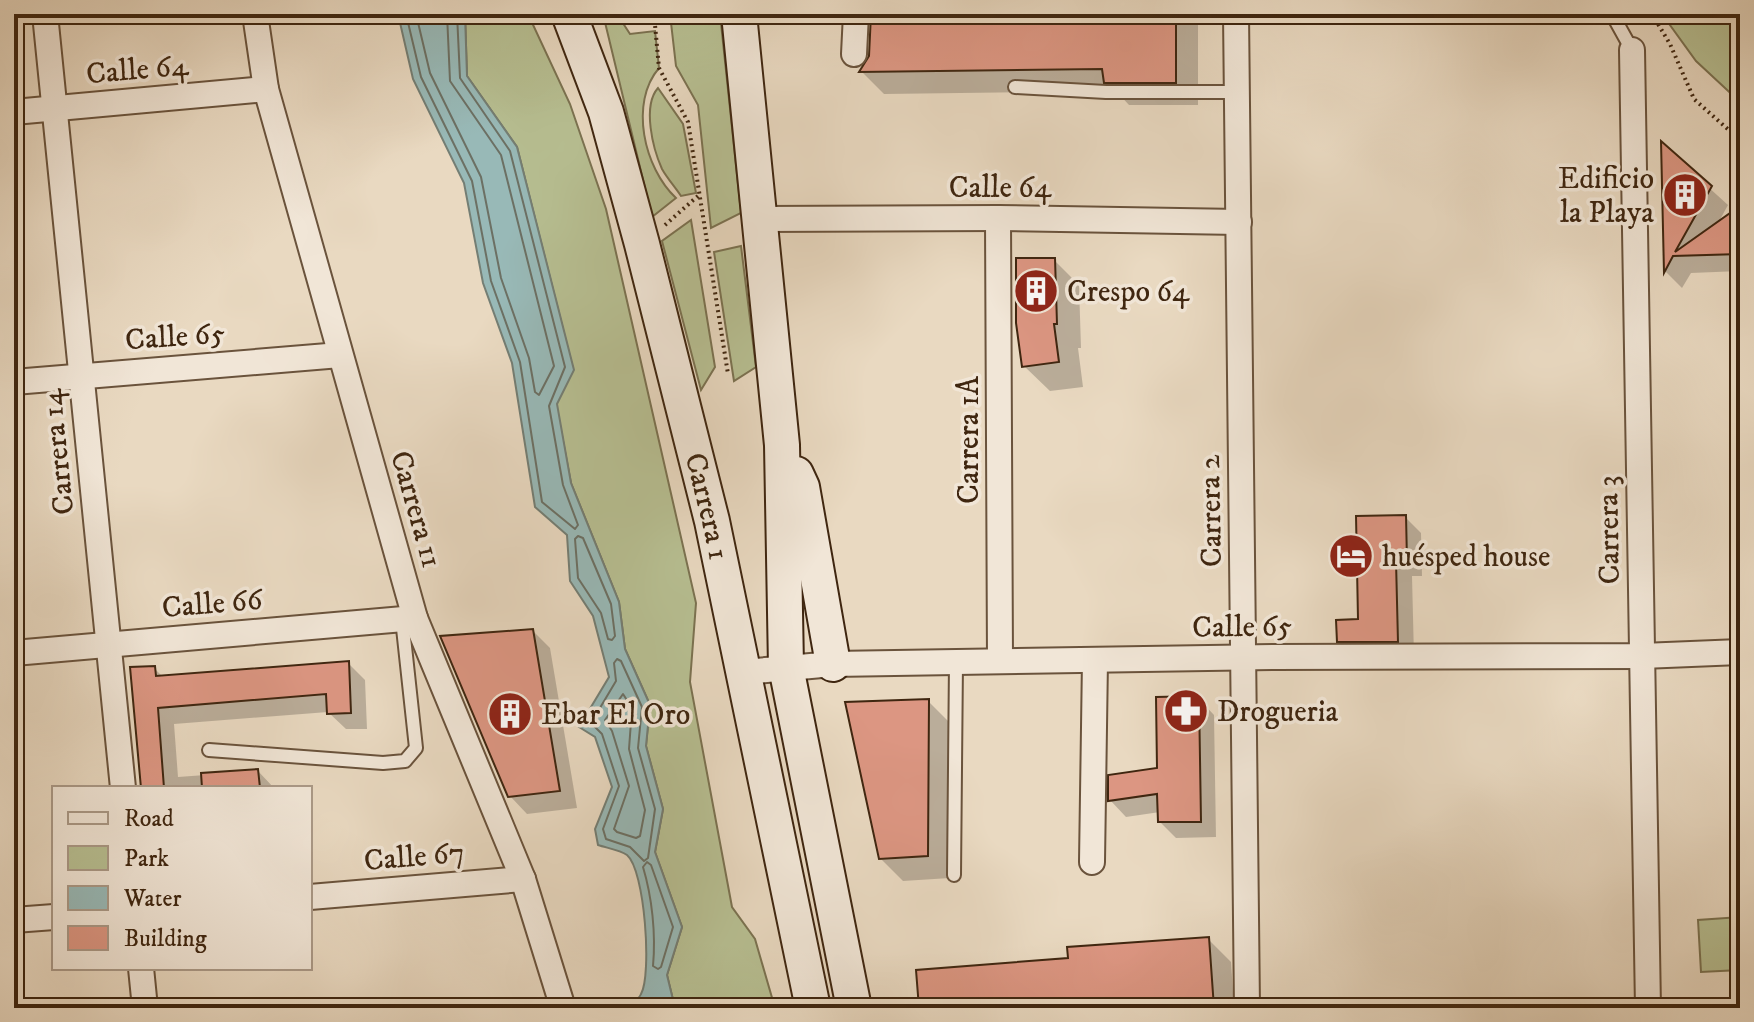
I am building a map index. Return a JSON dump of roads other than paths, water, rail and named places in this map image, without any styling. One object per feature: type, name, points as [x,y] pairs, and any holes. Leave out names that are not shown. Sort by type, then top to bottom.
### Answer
[{"type":"main road","name":"Carrera 1","points":[[569,14],[606,112],[712,521],[813,1008]]},
{"type":"main road","points":[[586,14],[606,112]]},
{"type":"main road","points":[[739,14],[782,445],[786,667],[854,1008]]},
{"type":"main road","points":[[782,445],[802,487],[833,664]]},
{"type":"street","name":"Carrera 14","points":[[45,14],[123,786]]},
{"type":"street","name":"Carrera 11","points":[[255,14],[266,89],[340,355],[408,619],[523,879],[563,1008]]},
{"type":"street","points":[[854,54],[856,14]]},
{"type":"street","name":"Carrera 2","points":[[1236,14],[1247,1008]]},
{"type":"street","name":"Carrera 3","points":[[1632,50],[1648,1008]]},
{"type":"street","name":"Calle 64","points":[[14,112],[266,89]]},
{"type":"street","name":"Calle 64","points":[[761,219],[998,218],[1239,222]]},
{"type":"street","name":"Carrera 1A","points":[[998,218],[1000,661]]},
{"type":"street","name":"Calle 65","points":[[14,382],[340,355]]},
{"type":"street","name":"Calle 66","points":[[14,653],[408,619]]},
{"type":"street","name":"Calle 65","points":[[744,672],[833,664],[1642,656],[1740,652]]},
{"type":"street","points":[[1092,862],[1095,660]]},
{"type":"street","name":"Calle 67","points":[[312,897],[523,879]]},
{"type":"street","points":[[14,920],[52,917]]},
{"type":"street","points":[[141,970],[145,1008]]},
{"type":"lane","points":[[1612,14],[1632,50]]},
{"type":"lane","points":[[1015,87],[1106,92],[1237,92]]},
{"type":"lane","points":[[209,750],[383,763],[405,761],[416,748],[408,619]]},
{"type":"lane","points":[[954,875],[956,662]]},
{"type":"water","points":[[398,14],[465,14],[467,76],[517,147],[574,370],[557,404],[571,483],[619,602],[625,649],[650,705],[646,746],[663,809],[655,852],[682,927],[667,975],[675,1008],[629,1008],[640,996],[644,983],[646,946],[642,901],[633,864],[627,855],[598,845],[595,829],[612,787],[595,737],[579,727],[609,677],[593,616],[570,581],[567,535],[535,507],[512,363],[483,283],[464,183],[413,79]]},
{"type":"place","name":"Edificio la Playa","points":[[1685,195]]},
{"type":"place","name":"Crespo 64","points":[[1036,291]]},
{"type":"place","name":"huésped house","points":[[1351,556]]},
{"type":"place","name":"Drogueria","points":[[1186,711]]},
{"type":"place","name":"Ebar El Oro","points":[[510,714]]}]
